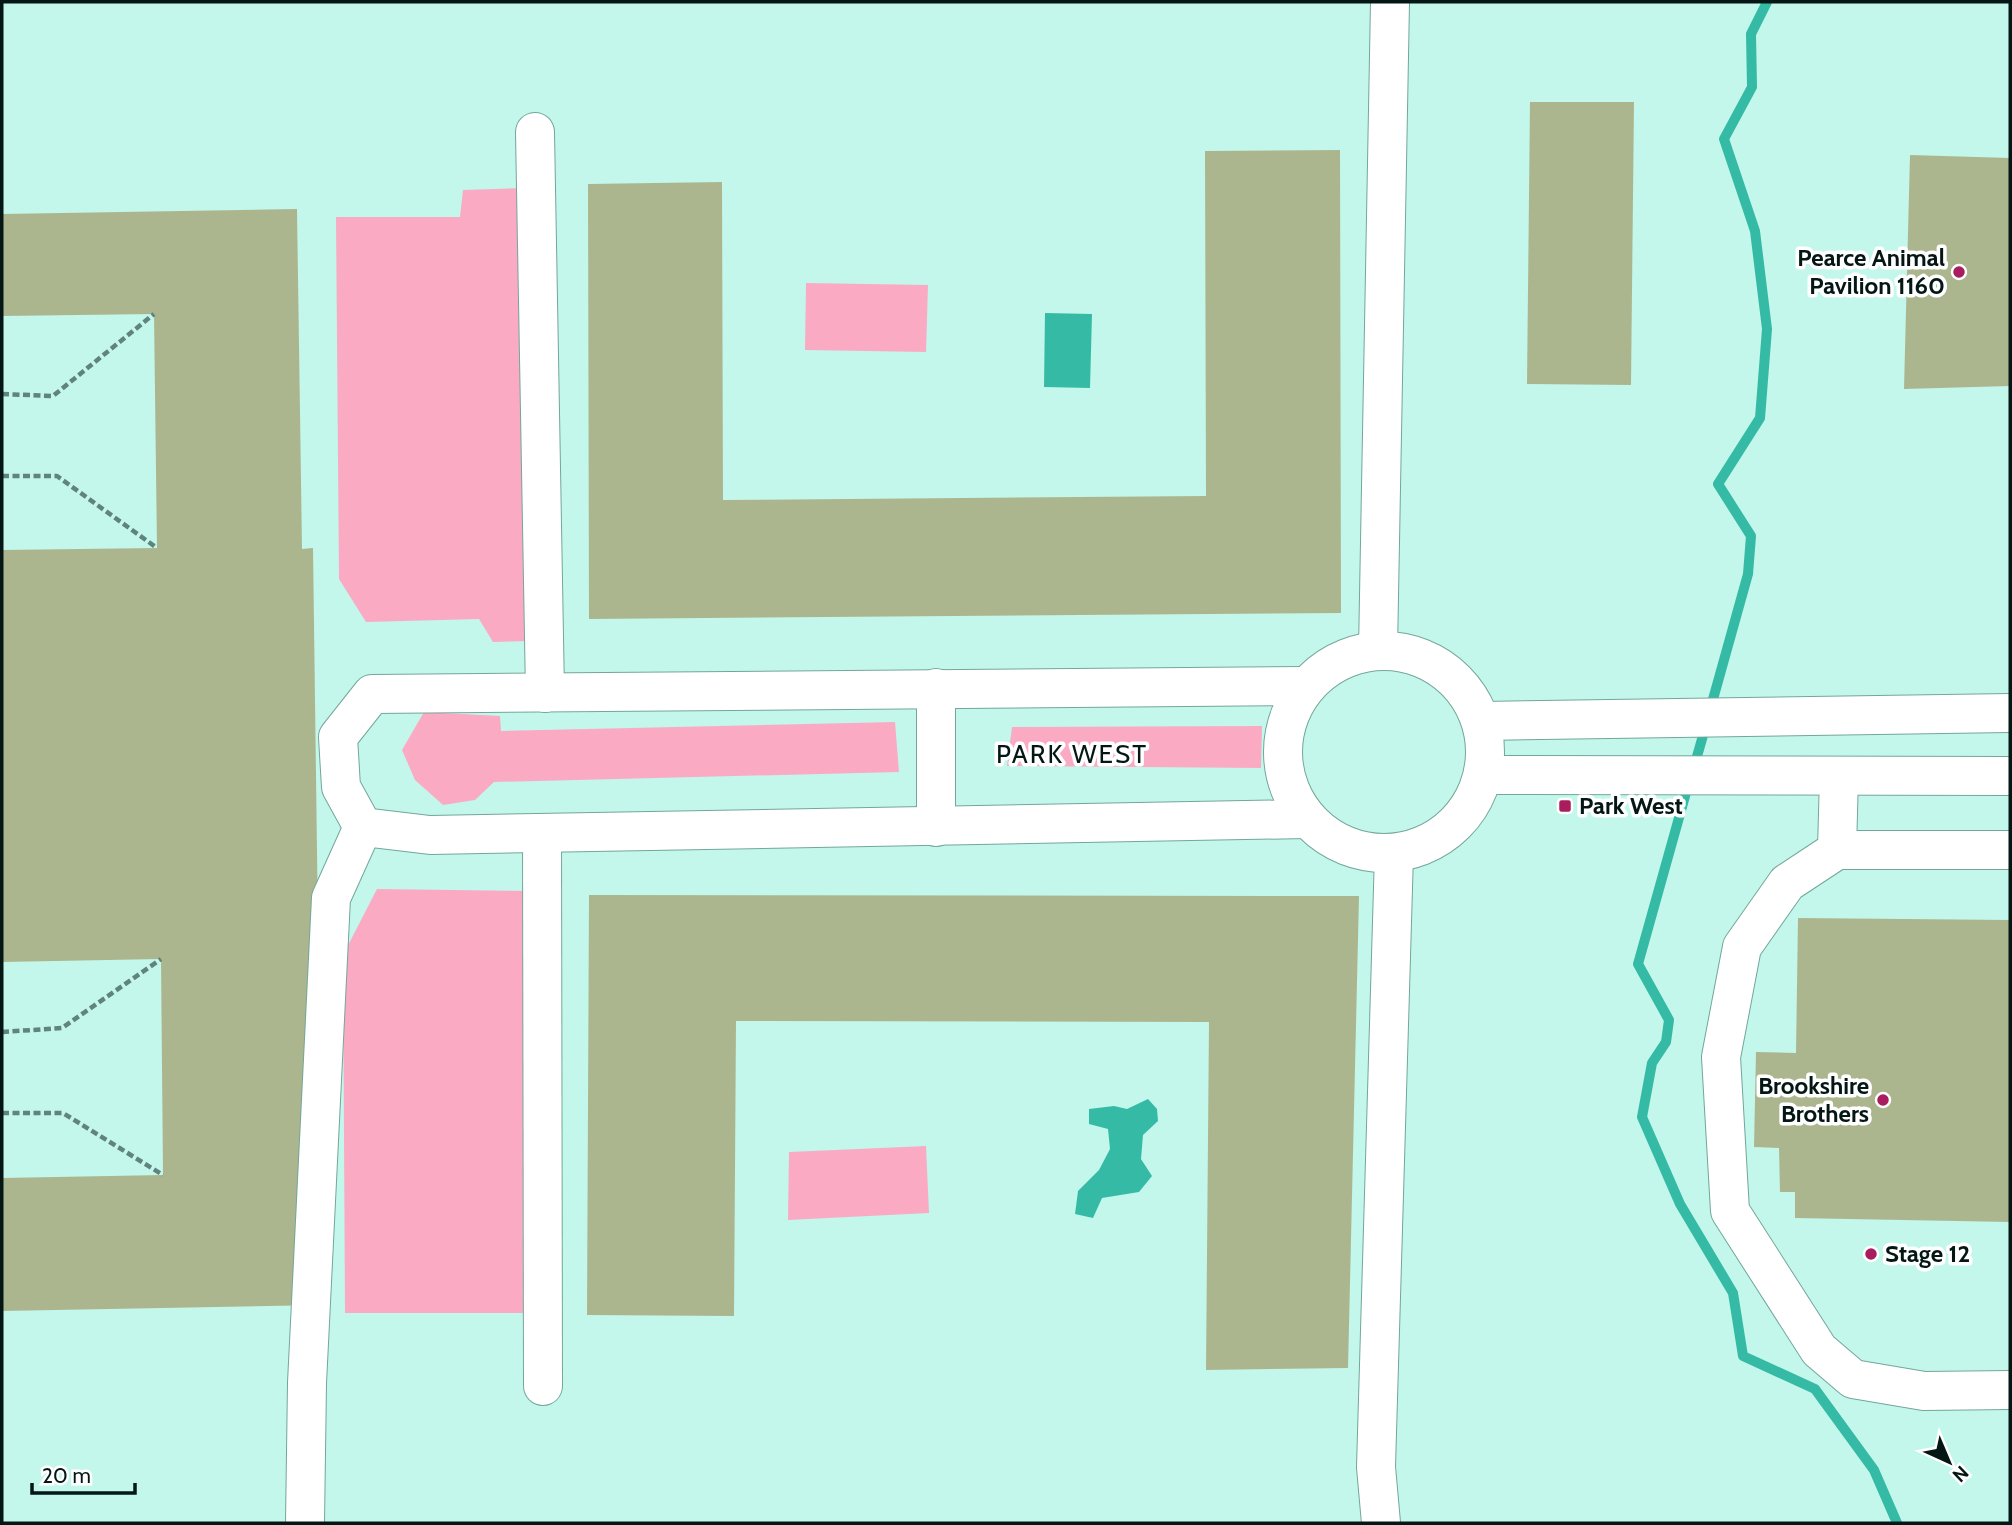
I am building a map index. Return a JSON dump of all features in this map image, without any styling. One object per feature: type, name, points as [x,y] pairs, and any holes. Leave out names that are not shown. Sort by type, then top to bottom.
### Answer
[{"type":"street","points":[[1378,650],[1390,2]]},
{"type":"street","points":[[535,132],[545,692]]},
{"type":"street","points":[[1378,650],[1412,654],[1443,668],[1467,691],[1482,721],[1487,748],[1484,775],[1466,814],[1434,842],[1394,854],[1362,852],[1331,840],[1306,819],[1289,788],[1282,753],[1289,717],[1307,686],[1327,668],[1352,655],[1378,650]]},
{"type":"street","points":[[363,827],[341,788],[338,737],[372,694],[1307,686]]},
{"type":"street","points":[[936,688],[936,827]]},
{"type":"street","points":[[1482,721],[2010,713]]},
{"type":"street","points":[[1484,775],[2010,776]]},
{"type":"street","points":[[1837,850],[1839,776]]},
{"type":"street","points":[[363,827],[430,835],[1306,819]]},
{"type":"street","points":[[305,1523],[307,1383],[331,898],[363,827]]},
{"type":"street","points":[[542,833],[543,1386]]},
{"type":"street","points":[[2010,850],[1837,850],[1787,883],[1742,947],[1721,1058],[1730,1211],[1819,1350],[1853,1378],[1924,1391],[2010,1390]]},
{"type":"street","points":[[1381,1523],[1376,1466],[1394,854]]},
{"type":"path","points":[[2,394],[53,396],[154,314]]},
{"type":"path","points":[[2,476],[57,476],[157,548]]},
{"type":"path","points":[[2,1032],[62,1028],[161,959]]},
{"type":"path","points":[[2,1113],[63,1113],[163,1175]]},
{"type":"shaded area","points":[[522,188],[531,641],[493,642],[479,619],[366,622],[339,579],[336,217],[460,217],[463,190]]},
{"type":"shaded area","points":[[806,283],[928,285],[926,352],[805,350]]},
{"type":"shaded area","points":[[1045,313],[1092,314],[1090,388],[1044,387]]},
{"type":"shaded area","points":[[424,712],[500,716],[501,731],[895,722],[899,772],[494,782],[475,800],[443,805],[415,780],[402,750]]},
{"type":"shaded area","points":[[1262,726],[1261,768],[1007,766],[1012,727]]},
{"type":"shaded area","points":[[377,889],[532,891],[536,1313],[345,1313],[343,955]]},
{"type":"shaded area","points":[[1148,1099],[1157,1109],[1158,1121],[1143,1135],[1141,1159],[1152,1176],[1139,1192],[1102,1198],[1093,1218],[1075,1214],[1078,1191],[1099,1170],[1110,1149],[1108,1129],[1089,1124],[1089,1109],[1114,1106],[1127,1109]]},
{"type":"shaded area","points":[[926,1146],[929,1213],[788,1220],[789,1152]]},
{"type":"building","points":[[1530,102],[1634,102],[1631,385],[1527,384]]},
{"type":"building","points":[[1340,150],[1341,613],[589,619],[588,184],[722,182],[723,500],[1206,496],[1205,151]]},
{"type":"building","name":"Pearce Animal Pavilion 1160","points":[[1910,155],[2010,158],[2010,386],[1904,389]]},
{"type":"building","points":[[297,209],[302,549],[313,548],[323,1305],[2,1311],[2,1178],[163,1175],[161,959],[2,962],[2,550],[157,548],[154,314],[2,316],[2,214]]},
{"type":"building","points":[[589,895],[1359,896],[1348,1368],[1206,1370],[1209,1022],[736,1021],[734,1316],[587,1315]]},
{"type":"building","name":"Brookshire Brothers","points":[[1798,918],[2010,920],[2010,1222],[1795,1218],[1795,1192],[1780,1192],[1779,1148],[1754,1147],[1756,1052],[1796,1053]]},
{"type":"waterway","points":[[1710,710],[1748,574],[1751,536],[1718,484],[1760,418],[1767,329],[1755,231],[1724,139],[1752,87],[1751,34],[1767,2]]},
{"type":"waterway","points":[[1694,767],[1706,725]]},
{"type":"waterway","points":[[1689,782],[1638,964],[1669,1020],[1666,1042],[1652,1063],[1642,1117],[1680,1204],[1733,1293],[1743,1356],[1815,1389],[1874,1470],[1897,1523]]},
{"type":"place","name":"Pearce Animal Pavilion 1160","points":[[1959,272]]},
{"type":"place","name":"Park West","points":[[1565,806]]},
{"type":"place","name":"Brookshire Brothers","points":[[1883,1100]]},
{"type":"place","name":"Stage 12","points":[[1871,1254]]},
{"type":"district","name":"PARK WEST","points":[[1072,754]]}]
